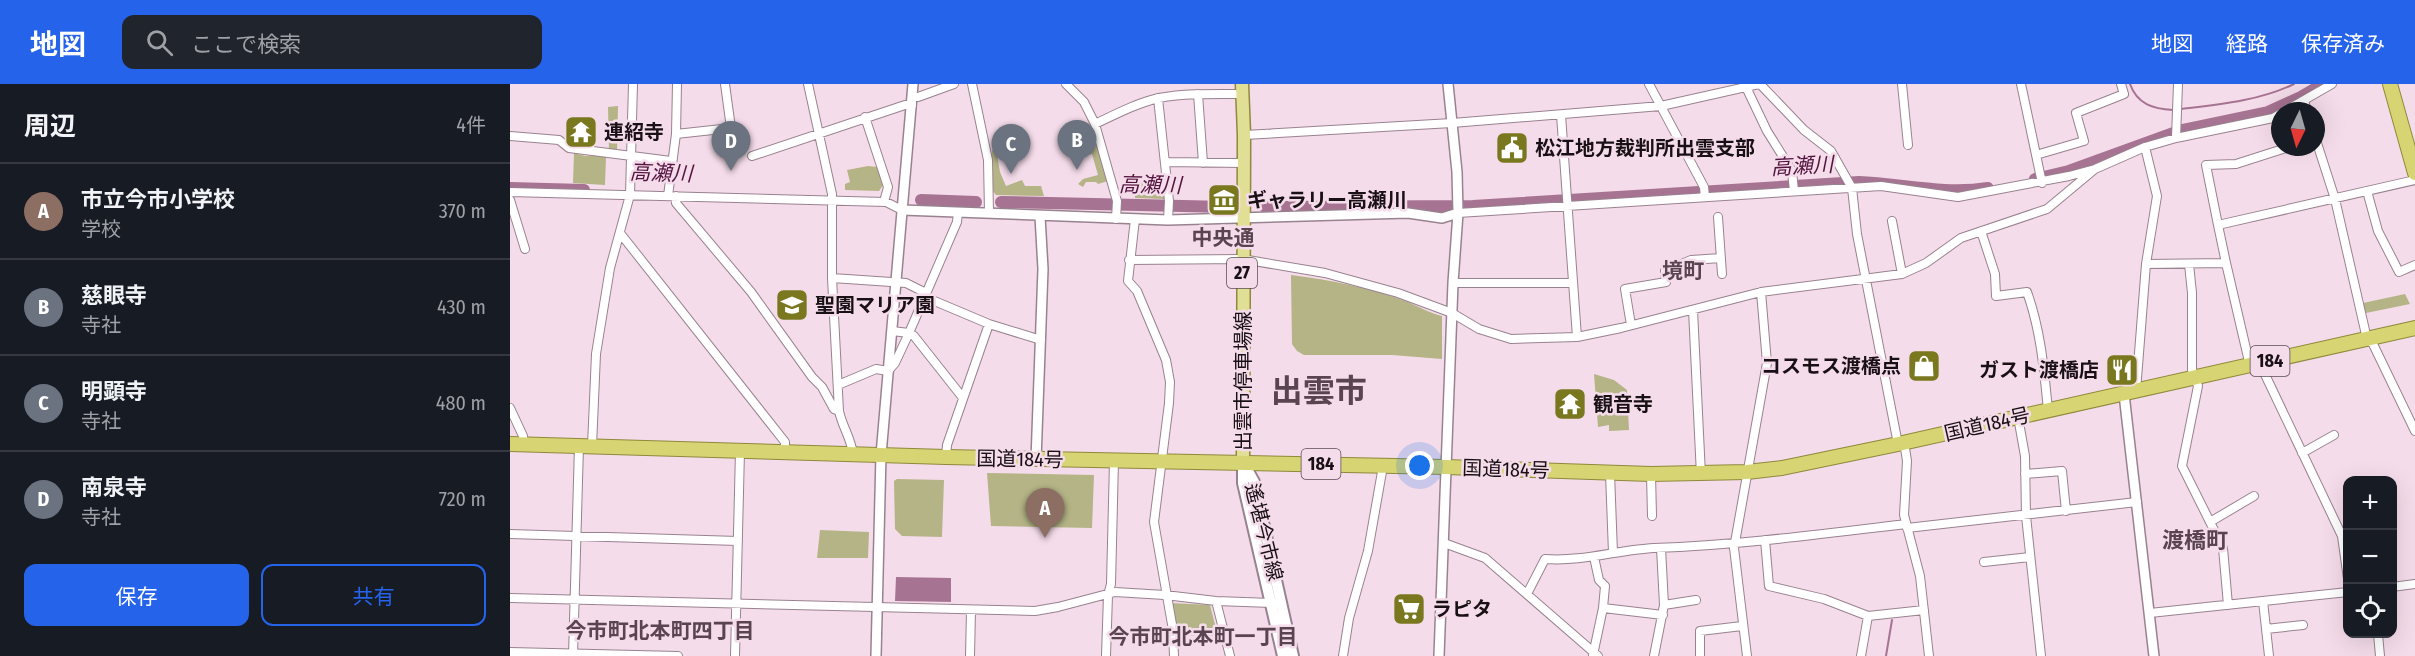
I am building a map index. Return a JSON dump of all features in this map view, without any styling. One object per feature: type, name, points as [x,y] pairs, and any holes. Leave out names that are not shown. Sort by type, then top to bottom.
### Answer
[{"type":"highway","points":[[2390,84],[2415,173]]},
{"type":"highway","name":"国道184号","points":[[517,445],[946,458],[1243,462],[1651,474],[1747,472],[1782,468],[1898,444],[2415,328]]},
{"type":"main road","name":"出雲市停車場線","points":[[1243,89],[1243,462]]},
{"type":"main road","name":"遙堪今市線","points":[[1243,462],[1243,483],[1293,656]]},
{"type":"main road","name":"遙堪今市線","points":[[1277,602],[1282,656]]},
{"type":"street","points":[[573,655],[576,536],[596,354],[610,268],[630,195],[633,84]]},
{"type":"street","points":[[677,84],[676,134],[671,161],[672,196],[751,292],[812,377],[822,387],[834,409],[839,411]]},
{"type":"street","points":[[676,134],[731,128],[725,84]]},
{"type":"street","points":[[808,84],[832,194],[832,278],[839,411],[854,454]]},
{"type":"street","points":[[876,656],[881,455],[914,84]]},
{"type":"street","points":[[752,156],[905,105],[954,84]]},
{"type":"street","points":[[972,84],[988,160],[989,213]]},
{"type":"street","points":[[1066,84],[1084,102],[1095,124],[1117,201],[1116,219]]},
{"type":"street","points":[[1440,656],[1453,283],[1458,213],[1457,172],[1448,84]]},
{"type":"street","points":[[1649,84],[1704,187],[1705,197]]},
{"type":"street","points":[[1244,135],[1452,123],[1661,106],[1759,84],[1804,130],[1831,151],[1852,188],[1857,234],[1898,444],[1905,448],[1907,461],[1903,506],[1920,576],[1929,656]]},
{"type":"street","points":[[1902,84],[1908,145]]},
{"type":"street","points":[[2021,84],[2042,183]]},
{"type":"street","points":[[2036,155],[2084,141],[2076,113],[2124,94],[2121,84]]},
{"type":"street","points":[[2176,138],[2178,84]]},
{"type":"street","points":[[2304,101],[2332,84]]},
{"type":"street","points":[[1746,87],[1767,131],[1792,171],[1794,191]]},
{"type":"street","points":[[1095,124],[1132,106],[1158,98],[1243,89]]},
{"type":"street","points":[[1198,94],[1203,163]]},
{"type":"street","points":[[1158,98],[1166,162],[1168,220]]},
{"type":"street","points":[[1561,115],[1577,337]]},
{"type":"street","points":[[865,117],[888,188],[884,202]]},
{"type":"street","points":[[510,192],[884,202],[902,210],[1168,220],[1408,213],[1442,218],[1458,213],[1881,186],[1958,197],[2042,183],[2095,169],[2145,147],[2176,138],[2271,118]]},
{"type":"street","points":[[510,136],[558,140],[569,148],[671,161]]},
{"type":"street","points":[[2145,147],[2157,196],[2130,393],[2137,502],[2154,656]]},
{"type":"street","points":[[2271,153],[2236,164],[2206,165],[2226,263],[2255,365],[2302,453],[2342,536],[2343,543]]},
{"type":"street","points":[[2321,156],[2336,199],[2367,339],[2373,344],[2415,431]]},
{"type":"street","points":[[1166,162],[1244,163]]},
{"type":"street","points":[[1129,260],[1242,259],[1325,273],[1398,293],[1452,313],[1479,329],[1511,339],[1577,337],[1761,292],[1902,274],[1926,262],[1961,238],[2047,209],[2095,169]]},
{"type":"street","points":[[2218,225],[2415,180]]},
{"type":"street","points":[[2367,191],[2378,231],[2399,272],[2415,264]]},
{"type":"street","points":[[510,200],[525,249]]},
{"type":"street","points":[[888,371],[896,363],[926,295],[957,222],[958,212]]},
{"type":"street","points":[[1036,460],[1043,270],[1040,216]]},
{"type":"street","points":[[1718,217],[1722,274]]},
{"type":"street","points":[[1135,219],[1128,281],[1137,291],[1166,360],[1168,371],[1169,403],[1154,522],[1165,595],[1173,630],[1174,656]]},
{"type":"street","points":[[1892,221],[1902,274]]},
{"type":"street","points":[[1981,231],[1995,274],[1996,296],[2027,292],[2036,316],[2048,410]]},
{"type":"street","points":[[620,233],[785,442],[785,453]]},
{"type":"street","points":[[1631,325],[1625,289],[1666,282],[1665,271],[1691,260],[1721,258]]},
{"type":"street","points":[[2146,264],[2226,263]]},
{"type":"street","points":[[2189,264],[2192,293],[2192,370],[2198,386],[2182,466],[2223,548],[2228,604]]},
{"type":"street","points":[[832,278],[906,283],[926,295],[989,324],[1041,340]]},
{"type":"street","points":[[1453,283],[1573,283]]},
{"type":"street","points":[[1747,656],[1734,559],[1734,543],[1767,363],[1761,292]]},
{"type":"street","points":[[1693,310],[1701,474]]},
{"type":"street","points":[[946,458],[947,445],[989,324]]},
{"type":"street","points":[[892,330],[914,336],[963,398]]},
{"type":"street","points":[[838,385],[876,369],[888,371]]},
{"type":"street","points":[[510,408],[523,436],[517,445]]},
{"type":"street","points":[[2018,417],[2025,456],[2026,516],[2041,656]]},
{"type":"street","points":[[2302,453],[2334,435]]},
{"type":"street","points":[[735,656],[740,451]]},
{"type":"street","points":[[1106,656],[1107,596],[1112,584],[1114,461]]},
{"type":"street","points":[[1343,656],[1349,618],[1368,551],[1383,466]]},
{"type":"street","points":[[2025,474],[2062,471],[2066,511]]},
{"type":"street","points":[[1610,473],[1613,553]]},
{"type":"street","points":[[1651,474],[1652,516]]},
{"type":"street","points":[[2210,522],[2254,496]]},
{"type":"street","points":[[1527,594],[1545,559],[1564,560],[1661,548],[2026,516],[2137,502]]},
{"type":"street","points":[[510,534],[738,541]]},
{"type":"street","points":[[1765,540],[1769,586],[1824,599],[1868,616],[1924,610]]},
{"type":"street","points":[[1444,543],[1485,558],[1595,655]]},
{"type":"street","points":[[1654,656],[1664,605],[1661,548]]},
{"type":"street","points":[[1594,556],[1599,580],[1605,586],[1595,655]]},
{"type":"street","points":[[1984,562],[2030,557]]},
{"type":"street","points":[[2397,586],[2415,584]]},
{"type":"street","points":[[510,598],[1035,611],[1107,596],[1115,592],[1216,601],[1277,602]]},
{"type":"street","points":[[2150,613],[2343,593]]},
{"type":"street","points":[[1664,605],[1696,600]]},
{"type":"street","points":[[1216,601],[1230,656]]},
{"type":"street","points":[[2263,601],[2269,656]]},
{"type":"street","points":[[1603,608],[1663,615]]},
{"type":"street","points":[[970,656],[971,610]]},
{"type":"street","points":[[1861,656],[1868,616]]},
{"type":"street","points":[[2266,629],[2303,625]]},
{"type":"street","points":[[1700,656],[1700,631],[1742,626]]},
{"type":"street","points":[[2378,638],[2380,656]]},
{"type":"street","points":[[510,652],[678,656]]},
{"type":"green space","points":[[618,106],[617,151],[609,151],[608,107]]},
{"type":"green space","points":[[1090,126],[1108,181],[1098,184],[1086,182],[1083,187],[1078,184],[1083,179],[1098,175],[1092,154],[1082,156],[1079,149],[1071,149],[1067,138]]},
{"type":"green space","points":[[996,149],[1000,172],[1006,186],[1022,180],[1025,186],[1041,186],[1044,196],[996,195],[993,191],[992,150]]},
{"type":"green space","points":[[574,153],[585,156],[606,156],[605,185],[573,183]]},
{"type":"green space","points":[[868,166],[877,167],[883,185],[879,191],[845,190],[845,184],[850,182],[847,170]]},
{"type":"green space","points":[[1159,176],[1165,199],[1135,198],[1135,191],[1142,180]]},
{"type":"green space","points":[[1291,275],[1336,282],[1380,293],[1442,316],[1442,359],[1392,355],[1304,355],[1292,344]]},
{"type":"green space","points":[[2405,294],[2410,304],[2366,313],[2363,303]]},
{"type":"green space","points":[[1594,374],[1614,380],[1627,390],[1629,430],[1609,431],[1609,425],[1598,427]]},
{"type":"green space","points":[[987,473],[1094,475],[1092,528],[991,526]]},
{"type":"green space","points":[[897,479],[944,480],[942,537],[902,536],[895,529],[894,481]]},
{"type":"green space","points":[[820,530],[869,532],[868,558],[817,558]]},
{"type":"green space","points":[[1171,603],[1210,605],[1218,636],[1178,635]]},
{"type":"shaded area","points":[[896,577],[951,578],[951,602],[895,601]]},
{"type":"waterway","points":[[2130,84],[2141,101],[2159,108],[2173,110],[2250,99],[2294,84]]},
{"type":"waterway","name":"高瀬川","points":[[2035,179],[2069,171],[2182,130],[2268,112],[2323,84]]},
{"type":"waterway","name":"高瀬川","points":[[1265,207],[1473,206],[1859,182],[1939,190],[1988,188]]},
{"type":"waterway","name":"高瀬川","points":[[510,188],[584,190]]},
{"type":"waterway","name":"高瀬川","points":[[921,200],[976,202]]},
{"type":"waterway","name":"高瀬川","points":[[1001,202],[1227,207]]},
{"type":"waterway","points":[[1886,656],[1892,620]]},
{"type":"place","name":"連紹寺","points":[[581,132]]},
{"type":"place","name":"松江地方裁判所出雲支部","points":[[1512,148]]},
{"type":"place","name":"慈眼寺","points":[[1077,170]]},
{"type":"place","name":"南泉寺","points":[[731,171]]},
{"type":"place","name":"明顕寺","points":[[1011,174]]},
{"type":"place","name":"ギャラリー高瀬川","points":[[1224,200]]},
{"type":"place","name":"聖園マリア園","points":[[792,305]]},
{"type":"place","name":"コスモス渡橋点","points":[[1924,366]]},
{"type":"place","name":"ガスト渡橋店","points":[[2122,370]]},
{"type":"place","name":"観音寺","points":[[1570,404]]},
{"type":"place","name":"市立今市小学校","points":[[1045,538]]},
{"type":"place","name":"ラピタ","points":[[1409,609]]},
{"type":"district","name":"中央通","points":[[1223,238]]},
{"type":"district","name":"境町","points":[[1683,271]]},
{"type":"district","name":"出雲市","points":[[1319,391]]},
{"type":"district","name":"渡橋町","points":[[2195,540]]},
{"type":"district","name":"今市町北本町四丁目","points":[[660,631]]},
{"type":"district","name":"今市町北本町一丁目","points":[[1203,637]]}]
